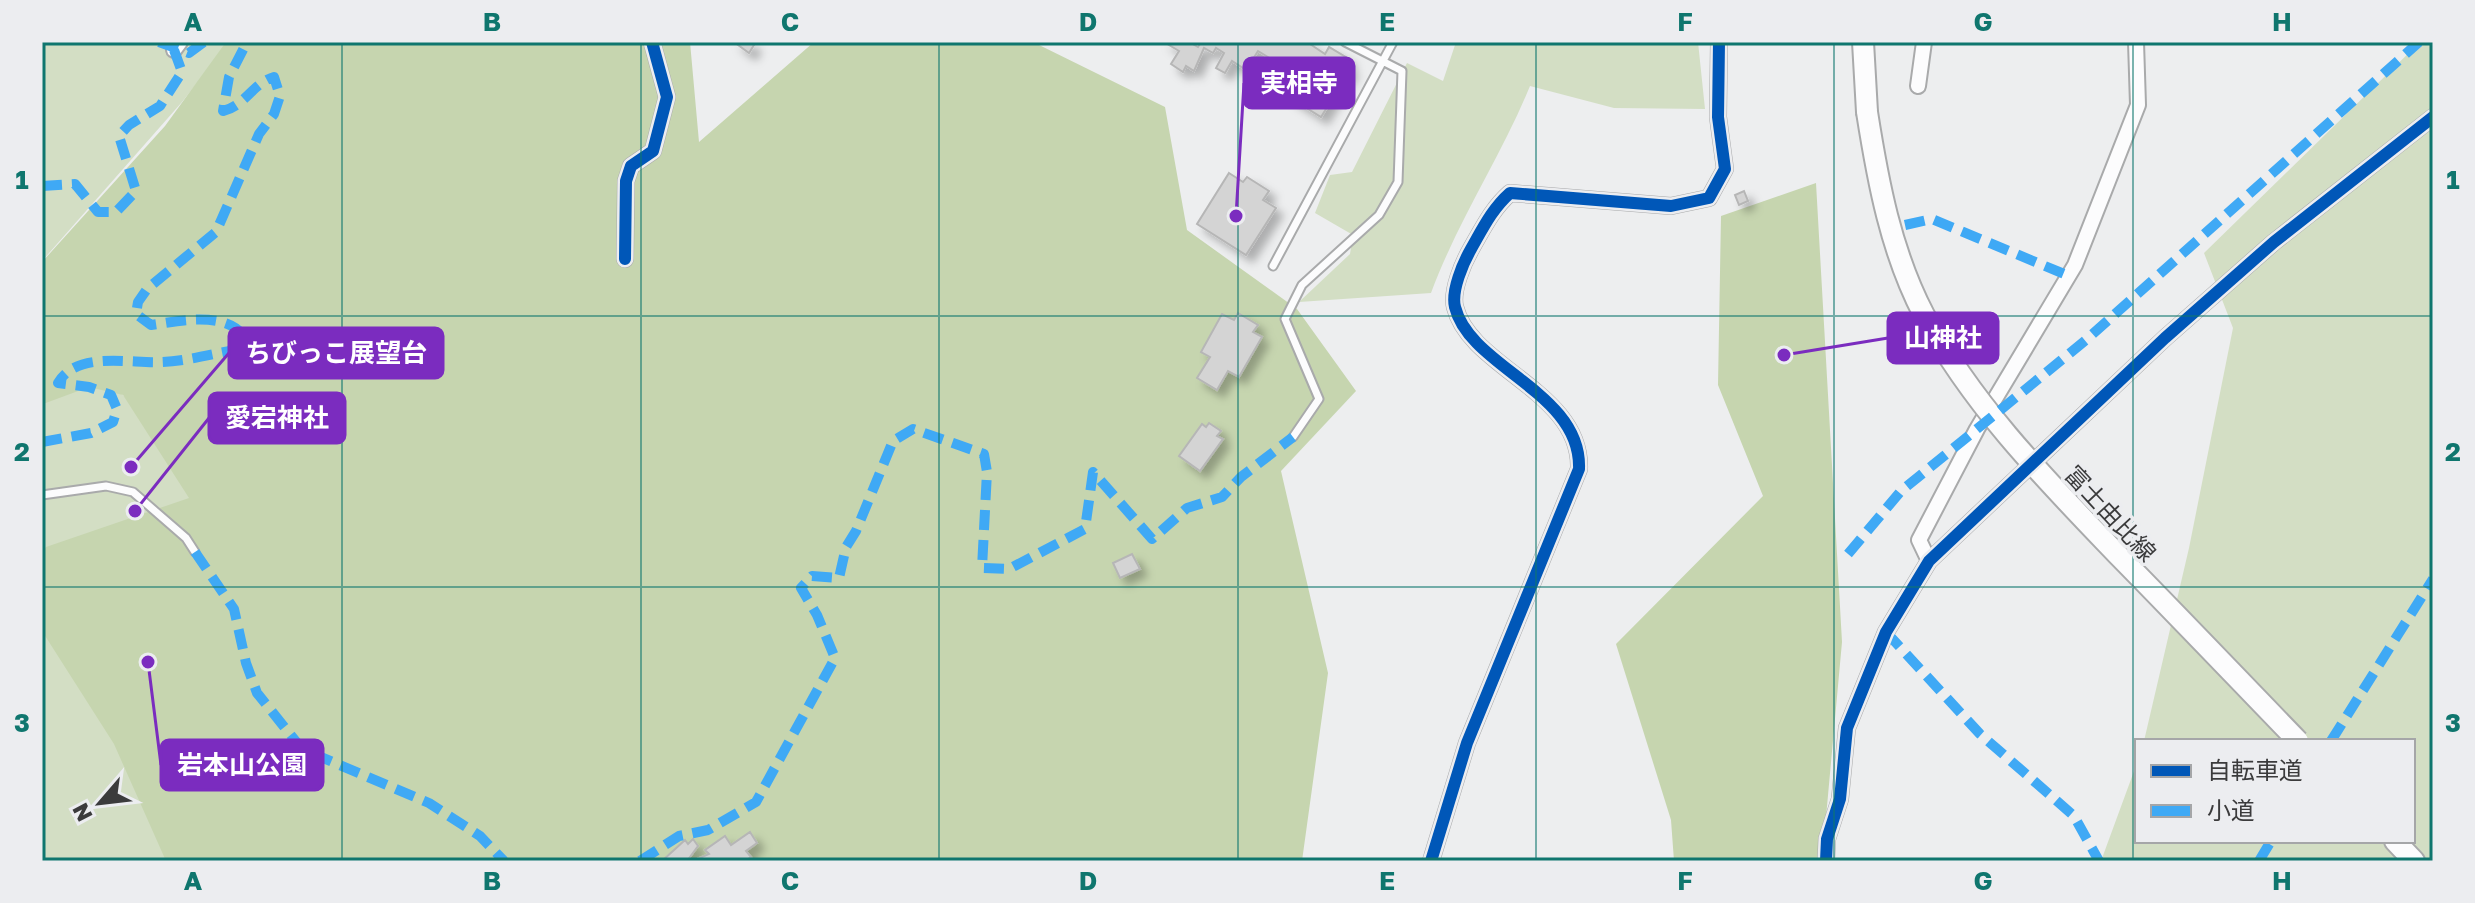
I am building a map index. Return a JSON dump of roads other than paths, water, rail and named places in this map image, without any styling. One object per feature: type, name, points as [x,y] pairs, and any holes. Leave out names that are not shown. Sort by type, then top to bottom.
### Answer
[{"type":"main road","name":"富士由比線","points":[[1863,42],[1867,112],[1878,186],[1897,253],[1924,313],[1959,372],[1999,426],[2076,511],[2296,739]]},
{"type":"main road","points":[[2397,843],[2414,861]]},
{"type":"street","points":[[625,259],[626,181],[631,166],[653,151],[667,97],[652,42]]},
{"type":"street","points":[[1431,861],[1467,743],[1579,469],[1579,453],[1573,433],[1549,405],[1470,334],[1454,306],[1463,263],[1496,206],[1510,193],[1671,206],[1709,198],[1725,169],[1718,117],[1719,42]]},
{"type":"street","points":[[1918,86],[1924,42]]},
{"type":"street","points":[[1929,561],[1919,540],[1977,429],[2075,265],[2115,167],[2138,105],[2136,42]]},
{"type":"street","points":[[1826,861],[1827,839],[1840,799],[1847,728],[1886,632],[1929,561],[2176,328],[2274,242],[2433,117]]},
{"type":"lane","points":[[1293,437],[1319,399],[1285,319],[1302,285],[1379,215],[1398,182],[1402,71],[1381,64],[1345,42]]},
{"type":"lane","points":[[1273,266],[1393,42]]},
{"type":"lane","points":[[42,495],[106,486],[133,492],[186,538],[195,552]]},
{"type":"place","name":"実相寺","points":[[1236,216]]},
{"type":"place","name":"山神社","points":[[1784,355]]},
{"type":"place","name":"ちびっこ展望台","points":[[131,467]]},
{"type":"place","name":"愛宕神社","points":[[135,511]]},
{"type":"place","name":"岩本山公園","points":[[148,662]]}]
